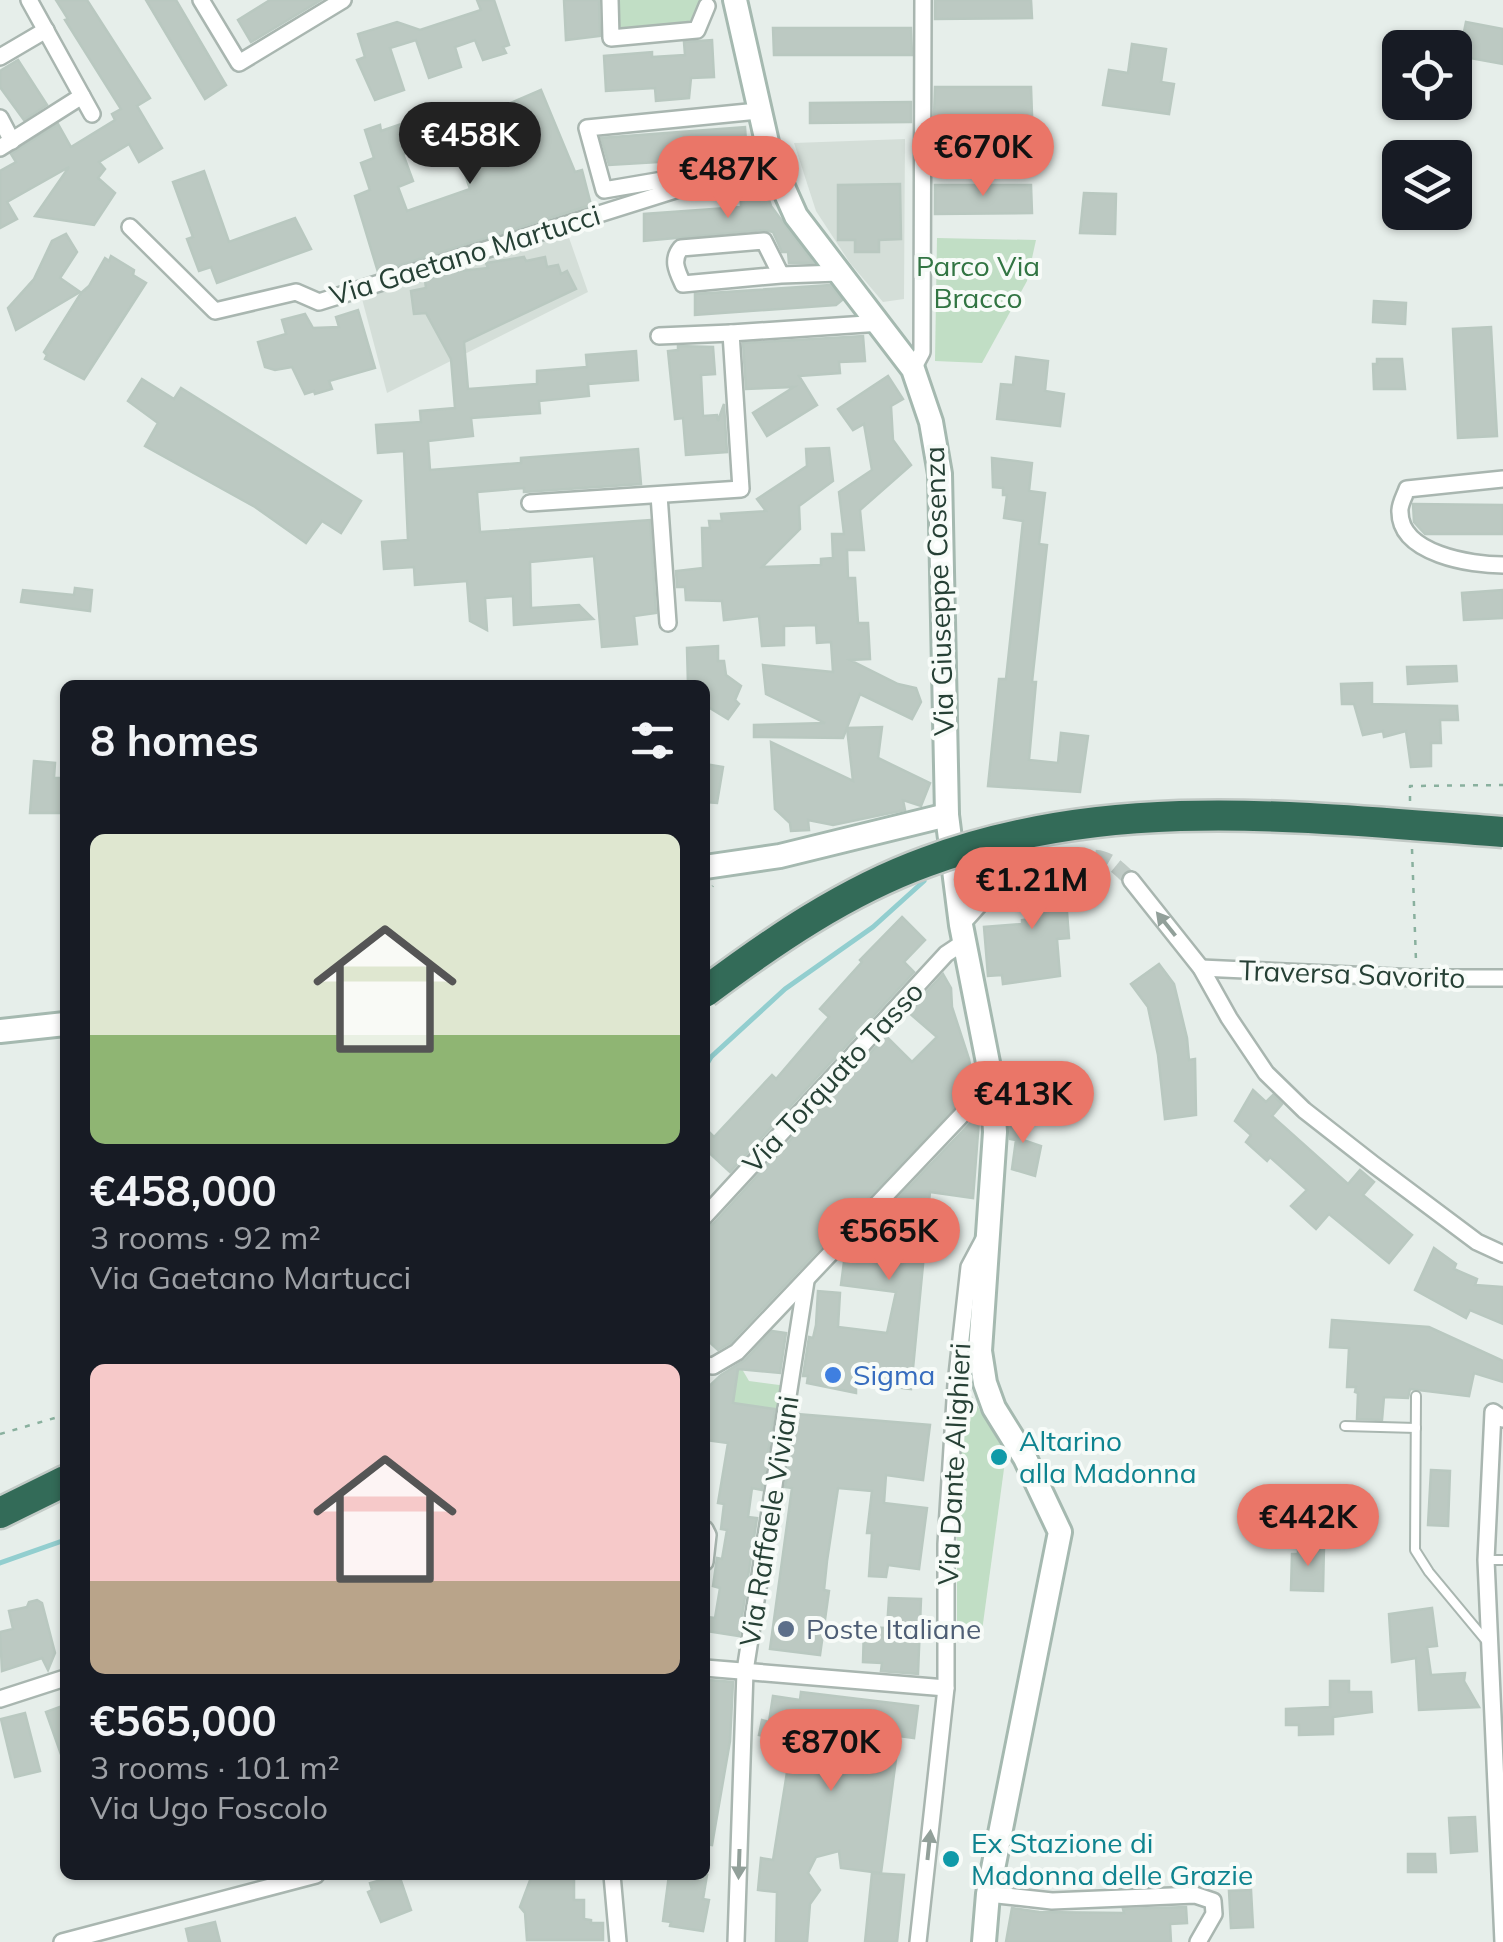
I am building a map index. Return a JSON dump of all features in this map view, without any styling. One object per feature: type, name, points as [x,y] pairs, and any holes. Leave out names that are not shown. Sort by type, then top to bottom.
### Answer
[{"type":"highway","points":[[710,988],[748,960],[862,890],[924,862],[1064,824],[1131,816],[1239,814],[1503,832]]},
{"type":"highway","points":[[0,1514],[60,1484]]},
{"type":"main road","name":"Via Giuseppe Cosenza","points":[[735,1],[771,160],[796,216],[913,369],[931,422],[940,474],[948,815],[962,933],[992,1083],[994,1132],[980,1351],[994,1408],[1025,1458],[1060,1532],[988,1894],[984,1942]]},
{"type":"main road","points":[[710,866],[780,856],[948,815]]},
{"type":"main road","points":[[0,1030],[60,1024]]},
{"type":"street","points":[[29,0],[92,114]]},
{"type":"street","points":[[201,0],[239,63],[342,0]]},
{"type":"street","points":[[610,0],[612,38],[697,30],[705,3],[735,1]]},
{"type":"street","points":[[913,369],[922,352],[922,0]]},
{"type":"street","points":[[0,57],[46,30]]},
{"type":"street","points":[[0,118],[6,144],[82,96]]},
{"type":"street","points":[[698,174],[604,190],[587,128],[758,111]]},
{"type":"street","name":"Via Gaetano Martucci","points":[[130,228],[215,311],[296,292],[319,302],[771,160]]},
{"type":"street","points":[[780,276],[764,241],[682,248],[676,254],[675,267],[683,284],[839,272]]},
{"type":"street","points":[[659,336],[881,324]]},
{"type":"street","points":[[530,503],[741,490],[731,333]]},
{"type":"street","points":[[1503,479],[1406,489],[1400,512],[1406,532],[1434,555],[1503,565]]},
{"type":"street","points":[[660,495],[668,623]]},
{"type":"street","name":"Via Torquato Tasso","points":[[710,1211],[946,954],[988,895],[1036,863],[1072,858]]},
{"type":"street","points":[[1131,880],[1201,968],[1266,1073],[1304,1110],[1477,1242],[1503,1254]]},
{"type":"street","name":"Traversa Savorito","points":[[1201,968],[1503,978]]},
{"type":"street","points":[[710,1368],[737,1352],[992,1083]]},
{"type":"street","name":"Via Dante Alighieri","points":[[918,1942],[946,1688],[946,1544],[956,1384],[969,1267],[989,1229]]},
{"type":"street","name":"Via Raffaele Viviani","points":[[736,1942],[745,1671],[806,1282]]},
{"type":"street","points":[[1503,1419],[1492,1412],[1486,1560],[1503,1942]]},
{"type":"street","points":[[710,1668],[946,1688]]},
{"type":"street","points":[[0,1699],[60,1680]]},
{"type":"street","points":[[62,1942],[297,1880]]},
{"type":"street","points":[[612,1880],[618,1942]]},
{"type":"street","points":[[988,1894],[1052,1900],[1195,1895],[1212,1901],[1214,1914],[1198,1942]]},
{"type":"lane","points":[[1416,1396],[1415,1550],[1488,1643]]},
{"type":"lane","points":[[1345,1426],[1416,1428]]},
{"type":"lane","points":[[1486,1560],[1503,1560]]},
{"type":"path","points":[[1410,806],[1410,786],[1503,785]]},
{"type":"path","points":[[1412,844],[1416,978]]},
{"type":"path","points":[[0,1434],[60,1416]]},
{"type":"shaded area","points":[[905,139],[904,299],[883,302],[850,263],[816,211],[794,143]]},
{"type":"shaded area","points":[[567,232],[588,292],[387,393],[361,295]]},
{"type":"green space","points":[[612,0],[703,0],[697,30],[619,38]]},
{"type":"green space","name":"Parco Via Bracco","points":[[937,238],[1036,240],[1027,281],[982,363],[935,361]]},
{"type":"green space","points":[[739,1364],[749,1381],[787,1386],[783,1411],[743,1405],[729,1434]]},
{"type":"green space","points":[[965,1385],[1006,1454],[982,1631],[957,1630],[957,1517]]},
{"type":"building","points":[[56,0],[87,0],[150,98],[137,106],[162,148],[139,162],[129,144],[99,162],[105,169],[98,178],[115,193],[94,225],[35,216],[69,167],[7,202],[17,219],[0,228],[0,171],[16,162],[11,154],[58,124],[71,147],[115,120],[112,114],[121,109]]},
{"type":"building","points":[[146,0],[176,0],[226,85],[205,99]]},
{"type":"building","points":[[270,0],[321,0],[251,42],[238,20]]},
{"type":"building","points":[[477,0],[494,0],[509,45],[503,47],[506,53],[483,60],[475,40],[455,47],[461,67],[429,78],[416,40],[390,48],[404,90],[375,100],[357,60],[365,57],[358,34],[397,22],[420,30],[481,10]]},
{"type":"building","points":[[564,0],[599,0],[600,36],[566,40]]},
{"type":"building","points":[[935,0],[1031,0],[1032,18],[935,19]]},
{"type":"building","points":[[1466,22],[1503,29],[1503,64],[1472,58],[1472,30],[1464,30]]},
{"type":"building","points":[[773,28],[911,28],[912,55],[774,55]]},
{"type":"building","points":[[712,40],[714,77],[691,78],[689,98],[656,101],[655,88],[606,91],[604,56],[652,52],[652,57],[685,55],[684,42]]},
{"type":"building","points":[[1132,44],[1166,49],[1161,82],[1174,84],[1169,114],[1103,105],[1109,70],[1128,73]]},
{"type":"building","points":[[18,60],[47,105],[24,120],[0,87],[0,71]]},
{"type":"building","points":[[935,87],[1031,87],[1032,115],[934,116]]},
{"type":"building","points":[[541,90],[575,172],[582,170],[591,205],[378,272],[355,196],[370,190],[361,163],[374,158],[365,130],[380,125],[381,131],[407,122],[417,150],[403,154],[413,181],[398,187],[407,211],[470,189],[449,127],[478,117],[492,161],[518,151],[501,107]]},
{"type":"building","points":[[911,102],[911,122],[810,123],[810,103]]},
{"type":"building","points":[[745,127],[747,156],[743,157],[609,165],[601,138]]},
{"type":"building","points":[[204,171],[229,242],[295,218],[311,249],[217,283],[211,267],[199,271],[187,239],[193,237],[173,182]]},
{"type":"building","points":[[761,175],[771,206],[813,263],[789,263],[788,252],[782,252],[773,232],[764,230],[644,241],[644,214],[741,207],[740,182]]},
{"type":"building","points":[[900,184],[901,239],[879,240],[879,252],[855,252],[855,240],[838,240],[838,185]]},
{"type":"building","points":[[935,185],[1031,185],[1032,213],[935,214]]},
{"type":"building","points":[[1084,193],[1116,194],[1115,234],[1080,233]]},
{"type":"building","points":[[66,234],[77,252],[60,278],[80,292],[16,330],[8,308],[34,279],[52,241]]},
{"type":"building","points":[[111,256],[146,283],[84,379],[45,359],[44,352],[105,258],[109,261]]},
{"type":"building","points":[[524,257],[526,261],[545,257],[547,267],[558,265],[561,274],[567,271],[576,289],[464,342],[468,389],[537,384],[537,371],[587,367],[586,355],[636,351],[638,380],[588,384],[589,396],[539,401],[540,413],[471,418],[473,436],[428,441],[430,470],[638,449],[641,484],[477,492],[480,532],[650,520],[656,613],[634,616],[637,644],[602,647],[594,556],[530,562],[531,608],[579,605],[593,619],[514,625],[513,596],[485,598],[487,630],[470,621],[467,581],[415,585],[414,567],[384,569],[382,542],[408,540],[404,451],[378,453],[376,425],[421,422],[420,411],[455,408],[451,359],[426,313],[414,314],[411,291],[426,288],[425,280]]},
{"type":"building","points":[[830,285],[842,300],[836,305],[695,315],[695,294]]},
{"type":"building","points":[[1374,301],[1406,303],[1405,324],[1373,322]]},
{"type":"building","points":[[358,310],[375,368],[329,381],[332,389],[305,394],[292,367],[265,367],[258,342],[286,334],[282,320],[305,314],[313,328],[339,327],[336,317]]},
{"type":"building","points":[[1491,327],[1497,436],[1458,438],[1453,329]]},
{"type":"building","points":[[863,336],[865,361],[839,362],[840,373],[799,376],[817,405],[767,436],[753,413],[794,387],[746,389],[743,343]]},
{"type":"building","points":[[678,346],[713,347],[715,374],[701,375],[703,416],[717,415],[718,421],[724,404],[727,452],[686,455],[683,418],[675,419],[668,351],[678,350]]},
{"type":"building","points":[[1016,357],[1048,361],[1045,391],[1064,394],[1060,426],[997,419],[1001,384],[1013,385]]},
{"type":"building","points":[[1377,359],[1402,359],[1405,389],[1374,389],[1373,364],[1377,364]]},
{"type":"building","points":[[888,376],[903,399],[891,406],[893,440],[911,465],[860,510],[864,550],[847,550],[848,578],[855,578],[858,623],[868,623],[870,659],[850,660],[898,684],[916,688],[921,702],[912,719],[860,694],[843,738],[754,737],[754,725],[825,723],[766,694],[763,665],[833,672],[831,642],[817,643],[816,625],[784,626],[784,645],[762,646],[759,616],[724,620],[722,601],[686,600],[685,587],[677,587],[676,571],[703,568],[702,528],[710,528],[709,521],[722,521],[721,514],[766,511],[757,499],[807,466],[806,449],[829,448],[833,481],[799,506],[800,529],[762,567],[821,565],[821,559],[833,558],[832,534],[844,534],[839,492],[872,470],[864,424],[853,430],[838,409]]},
{"type":"building","points":[[142,379],[174,399],[181,388],[361,501],[341,533],[322,521],[306,543],[255,507],[145,446],[158,423],[128,401]]},
{"type":"building","points":[[992,458],[1032,463],[1029,491],[1045,493],[1039,544],[1047,545],[1032,682],[1036,682],[1029,760],[1058,763],[1061,733],[1088,736],[1080,792],[988,786],[999,679],[1006,679],[1023,521],[1004,518],[1007,495],[1003,495],[1003,488],[993,487]]},
{"type":"building","points":[[1413,504],[1503,505],[1503,534],[1425,534],[1414,522]]},
{"type":"building","points":[[75,588],[92,590],[90,611],[21,602],[23,590],[74,595]]},
{"type":"building","points":[[1503,590],[1503,618],[1464,620],[1462,593]]},
{"type":"building","points":[[718,646],[718,661],[724,661],[726,675],[741,686],[735,700],[739,704],[728,719],[710,708],[710,680],[688,680],[687,648]]},
{"type":"building","points":[[1456,666],[1457,681],[1408,684],[1407,667]]},
{"type":"building","points":[[1372,683],[1372,704],[1457,706],[1458,720],[1440,720],[1441,743],[1431,743],[1431,766],[1411,767],[1406,731],[1384,737],[1383,731],[1363,735],[1354,704],[1342,704],[1341,684]]},
{"type":"building","points":[[882,727],[878,758],[930,783],[921,806],[903,800],[905,810],[833,825],[808,820],[809,830],[791,831],[790,823],[775,809],[771,742],[853,781],[847,728]]},
{"type":"building","points":[[34,761],[55,763],[54,778],[60,778],[60,813],[30,813]]},
{"type":"building","points":[[710,765],[723,767],[717,803],[710,802]]},
{"type":"building","points":[[1015,856],[1019,861],[973,895],[969,868],[992,861],[993,866]]},
{"type":"building","points":[[1073,869],[1071,887],[1065,886],[1069,938],[1057,939],[1060,976],[1003,984],[1002,975],[988,976],[984,927],[1022,924],[1022,920],[1031,919],[1014,891],[1039,874]]},
{"type":"building","points":[[902,917],[925,940],[904,962],[914,972],[730,1172],[710,1154],[710,1133],[714,1137],[772,1075],[776,1079],[829,1017],[820,1009]]},
{"type":"building","points":[[1159,964],[1174,984],[1189,1060],[1195,1059],[1196,1115],[1165,1119],[1148,1007],[1131,984]]},
{"type":"building","points":[[943,974],[951,988],[952,1007],[974,1086],[730,1343],[718,1350],[710,1343],[710,1225],[886,1036],[912,1062],[937,1037],[908,1012]]},
{"type":"building","points":[[1253,1090],[1266,1102],[1273,1095],[1282,1104],[1272,1116],[1348,1184],[1360,1170],[1374,1182],[1363,1195],[1412,1235],[1389,1263],[1329,1214],[1316,1229],[1291,1206],[1307,1190],[1270,1157],[1267,1161],[1246,1142],[1251,1135],[1235,1121]]},
{"type":"building","points":[[1009,1110],[1024,1114],[1023,1140],[1041,1146],[1035,1176],[1012,1169],[1016,1140],[1010,1139]]},
{"type":"building","points":[[974,1119],[979,1120],[973,1198],[930,1192],[911,1389],[856,1382],[856,1393],[807,1383],[808,1376],[803,1376],[809,1337],[813,1338],[816,1325],[818,1291],[840,1293],[838,1327],[887,1333],[896,1292],[841,1285],[845,1254],[860,1256],[860,1250],[877,1252],[881,1216]]},
{"type":"building","points":[[1434,1248],[1456,1264],[1454,1269],[1477,1279],[1475,1285],[1503,1287],[1503,1324],[1470,1310],[1466,1318],[1415,1290]]},
{"type":"building","points":[[1332,1320],[1429,1327],[1503,1361],[1503,1382],[1474,1373],[1469,1396],[1410,1389],[1408,1398],[1384,1397],[1382,1420],[1357,1419],[1358,1393],[1356,1387],[1347,1387],[1349,1348],[1330,1347]]},
{"type":"building","points":[[772,1331],[786,1333],[780,1373],[738,1369],[733,1403],[775,1409],[762,1490],[752,1488],[748,1517],[757,1518],[739,1636],[710,1632],[710,1617],[715,1618],[720,1588],[713,1586],[717,1558],[722,1559],[727,1530],[721,1529],[724,1504],[718,1503],[728,1443],[710,1441],[710,1385],[745,1360]]},
{"type":"building","points":[[797,1414],[930,1425],[923,1480],[886,1475],[884,1503],[927,1508],[919,1569],[888,1565],[886,1577],[869,1576],[872,1533],[867,1533],[872,1491],[838,1488],[827,1561],[824,1590],[829,1591],[820,1655],[770,1649],[792,1488],[785,1487]]},
{"type":"building","points":[[1431,1470],[1450,1471],[1448,1526],[1428,1525]]},
{"type":"building","points":[[1298,1545],[1324,1546],[1323,1591],[1291,1590],[1292,1554],[1298,1554]]},
{"type":"building","points":[[889,1598],[921,1599],[918,1674],[881,1671],[882,1663],[863,1662],[864,1627],[887,1628]]},
{"type":"building","points":[[37,1600],[42,1603],[55,1653],[48,1670],[42,1658],[2,1671],[0,1632],[13,1629],[9,1611]]},
{"type":"building","points":[[1432,1608],[1437,1646],[1427,1647],[1431,1675],[1465,1673],[1464,1681],[1479,1707],[1419,1710],[1416,1658],[1392,1662],[1389,1614]]},
{"type":"building","points":[[710,1680],[733,1682],[730,1741],[712,1845]]},
{"type":"building","points":[[1330,1681],[1349,1681],[1349,1692],[1371,1692],[1372,1712],[1333,1717],[1333,1734],[1299,1735],[1299,1725],[1286,1725],[1286,1709],[1330,1707]]},
{"type":"building","points":[[801,1692],[918,1706],[914,1738],[899,1736],[881,1873],[841,1868],[839,1851],[816,1857],[808,1873],[820,1890],[810,1904],[807,1942],[776,1942],[777,1892],[758,1890],[761,1858],[773,1860],[792,1741],[759,1735],[762,1720],[769,1722],[773,1696],[800,1700]]},
{"type":"building","points":[[60,1707],[60,1752],[46,1712]]},
{"type":"building","points":[[25,1713],[40,1771],[15,1777],[1,1719]]},
{"type":"building","points":[[1475,1817],[1477,1851],[1451,1853],[1449,1818]]},
{"type":"building","points":[[1408,1854],[1435,1854],[1436,1872],[1408,1872]]},
{"type":"building","points":[[872,1873],[904,1875],[897,1942],[865,1942]]},
{"type":"building","points":[[401,1880],[411,1910],[381,1922],[368,1892],[372,1890],[370,1883]]},
{"type":"building","points":[[530,1880],[574,1880],[574,1900],[584,1900],[584,1919],[603,1923],[603,1940],[527,1940],[525,1913],[520,1907]]},
{"type":"building","points":[[668,1880],[706,1880],[703,1899],[709,1900],[703,1931],[670,1926],[671,1922],[663,1921]]},
{"type":"building","points":[[1251,1890],[1253,1927],[1231,1928],[1229,1891]]},
{"type":"building","points":[[1186,1907],[1187,1923],[1170,1924],[1171,1942],[1006,1942],[1012,1908],[1124,1913],[1123,1909]]},
{"type":"building","points":[[215,1922],[220,1942],[189,1942],[186,1929]]},
{"type":"waterway","points":[[710,1059],[785,989],[873,927],[924,881]]},
{"type":"waterway","points":[[0,1563],[60,1542]]},
{"type":"tunnel","points":[[1072,858],[1105,859],[1131,880]]},
{"type":"place","name":"Sigma","points":[[833,1375]]},
{"type":"place","name":"Altarino alla Madonna","points":[[999,1457]]},
{"type":"place","name":"Poste Italiane","points":[[786,1629]]},
{"type":"place","name":"Ex Stazione di Madonna delle Grazie","points":[[951,1859]]}]
